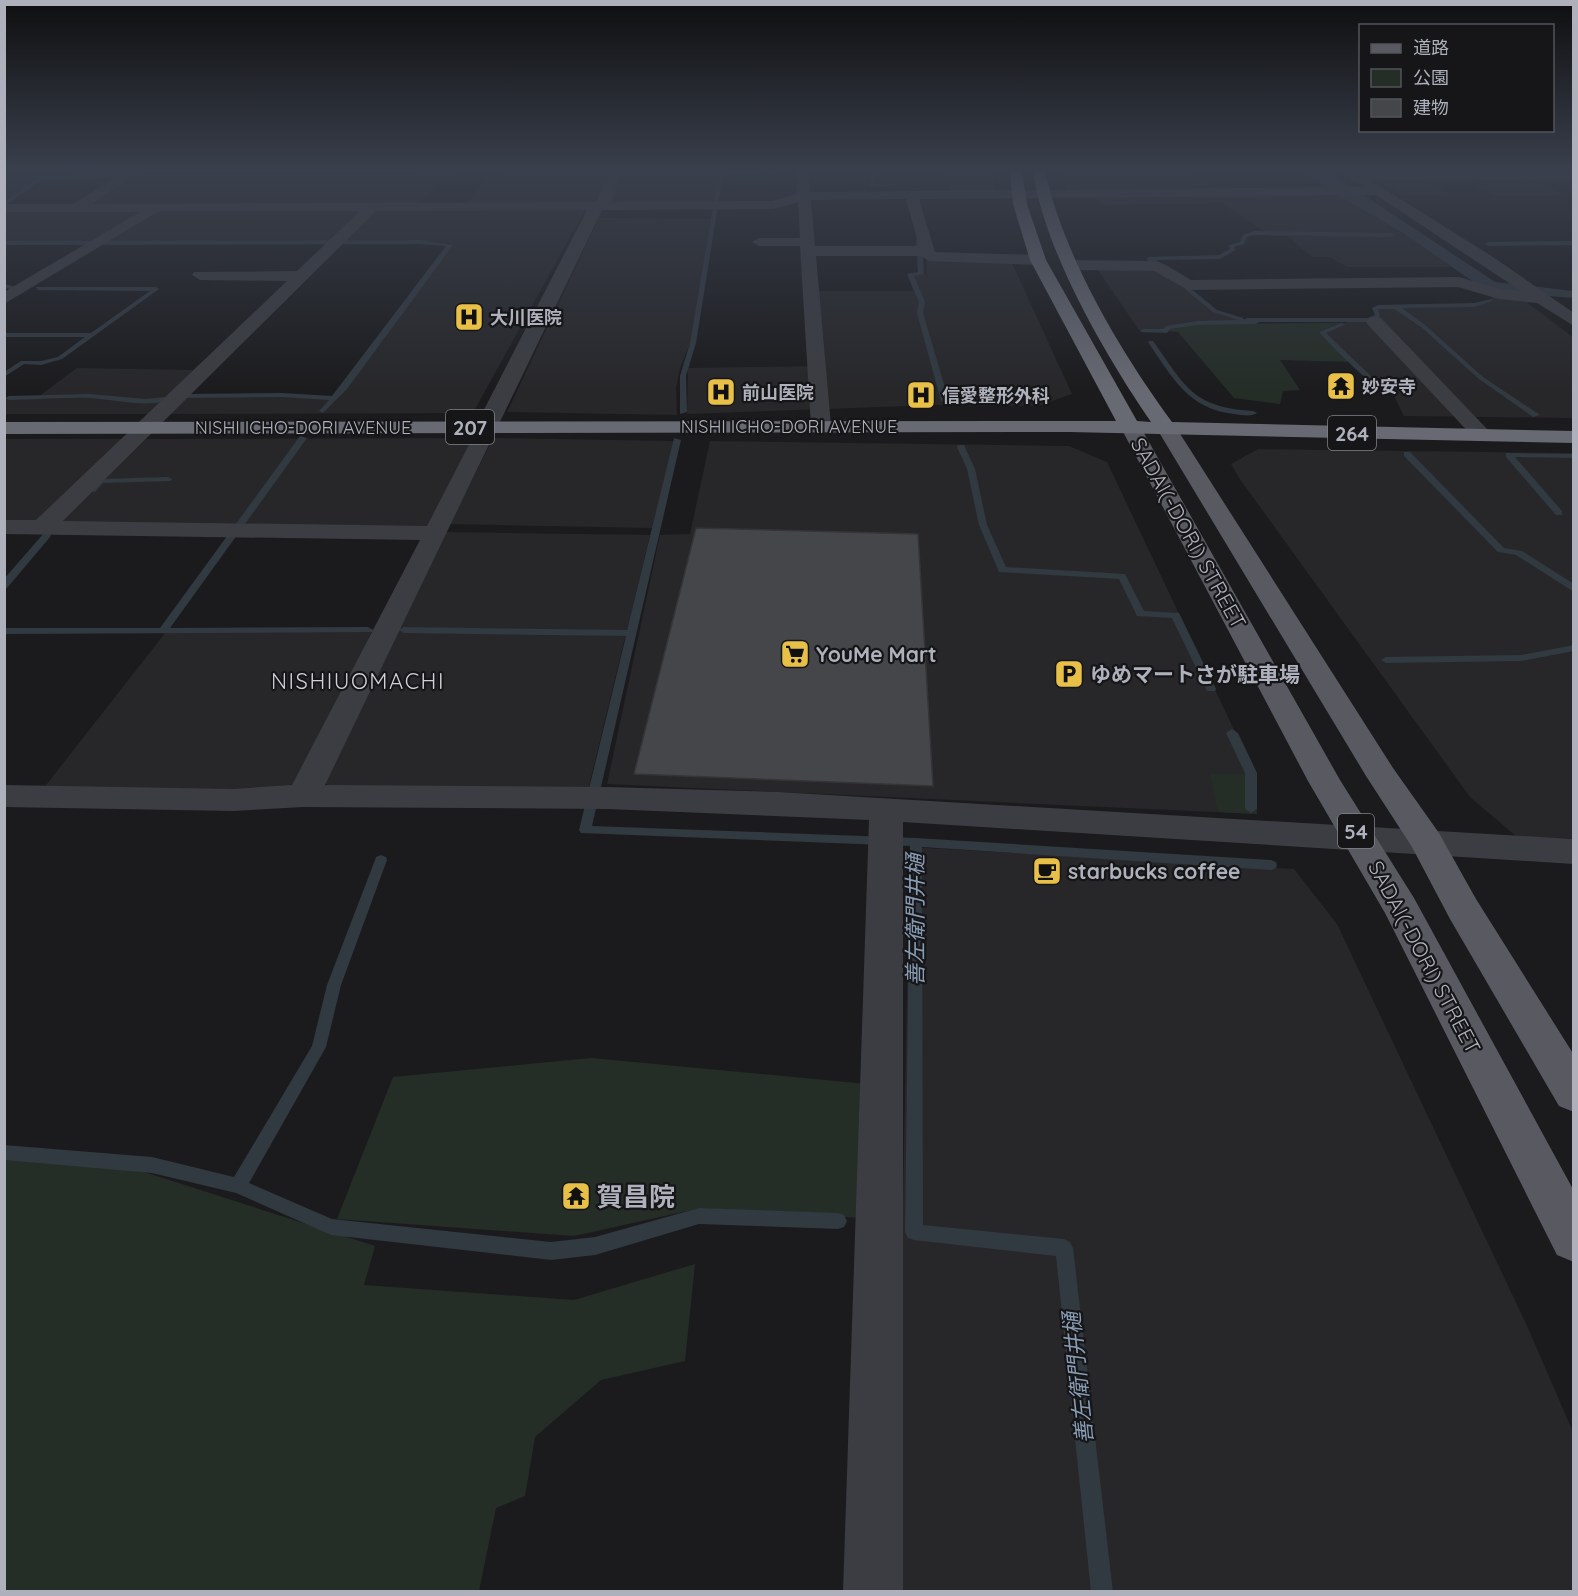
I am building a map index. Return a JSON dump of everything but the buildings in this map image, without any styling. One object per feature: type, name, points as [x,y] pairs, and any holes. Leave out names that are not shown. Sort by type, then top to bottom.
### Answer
[{"type":"highway","points":[[1032,245],[1091,362],[1131,428]]},
{"type":"highway","points":[[1060,245],[1146,401],[1167,429]]},
{"type":"highway","name":"NISHI ICHO-DORI AVENUE","points":[[4,428],[821,426],[1131,428],[1574,437]]},
{"type":"main road","name":"SADAI(-DORI) STREET","points":[[1131,428],[1324,781],[1401,908],[1574,1239]]},
{"type":"main road","name":"SADAI(-DORI) STREET","points":[[1167,429],[1382,776],[1427,842],[1463,909],[1574,1093]]},
{"type":"street","points":[[4,299],[92,245]]},
{"type":"street","points":[[42,528],[332,245]]},
{"type":"street","points":[[303,796],[485,435],[485,427],[576,245]]},
{"type":"street","points":[[793,245],[921,251],[929,256],[1038,260]]},
{"type":"street","points":[[920,245],[921,251]]},
{"type":"street","points":[[1462,245],[1574,321]]},
{"type":"street","points":[[808,247],[821,426]]},
{"type":"street","points":[[1070,265],[1151,266],[1188,285],[1459,282],[1499,294],[1541,298]]},
{"type":"street","points":[[200,275],[301,276]]},
{"type":"street","points":[[1375,322],[1482,435]]},
{"type":"street","points":[[4,527],[435,533]]},
{"type":"street","points":[[4,796],[233,800],[303,796],[570,797],[778,803],[886,829],[1360,838],[1492,849],[1574,852]]},
{"type":"street","points":[[873,1592],[886,829]]},
{"type":"shaded area","points":[[448,245],[565,245],[473,413],[167,414],[186,395],[330,397],[342,386]]},
{"type":"shaded area","points":[[586,245],[707,245],[690,343],[680,368],[676,388],[677,415],[507,412]]},
{"type":"shaded area","points":[[1298,245],[1421,245],[1452,267],[1347,267],[1330,257],[1312,257]]},
{"type":"shaded area","points":[[1421,245],[1440,245],[1495,282],[1573,291],[1573,298],[1505,292],[1478,285]]},
{"type":"shaded area","points":[[927,258],[1011,261],[1072,394],[1038,406],[937,405],[687,414],[688,368],[822,366],[815,291],[913,291],[909,275],[926,274]]},
{"type":"shaded area","points":[[1094,264],[1157,266],[1219,312],[1249,320],[1165,327],[1165,331],[1139,330]]},
{"type":"shaded area","points":[[1496,292],[1517,295],[1573,337],[1573,418],[1404,416],[1392,392],[1371,378],[1323,332],[1347,323],[1345,321],[1380,316],[1376,308],[1379,307],[1476,305],[1491,300]]},
{"type":"shaded area","points":[[77,368],[195,370],[151,414],[5,414],[4,397],[39,396]]},
{"type":"shaded area","points":[[475,438],[429,527],[61,523],[146,439]]},
{"type":"shaded area","points":[[493,438],[675,441],[652,528],[450,524]]},
{"type":"shaded area","points":[[5,439],[125,439],[37,524],[5,523]]},
{"type":"shaded area","points":[[710,441],[1069,446],[1107,462],[1255,774],[1257,814],[607,784],[660,535],[690,534]]},
{"type":"shaded area","points":[[1258,449],[1573,453],[1573,838],[1517,837],[1470,797],[1239,478],[1231,464]]},
{"type":"shaded area","points":[[446,532],[650,535],[588,790],[336,789],[324,783]]},
{"type":"shaded area","points":[[169,628],[373,629],[296,783],[280,789],[43,789]]},
{"type":"shaded area","points":[[910,847],[1294,869],[1337,924],[1528,1328],[1573,1432],[1573,1591],[895,1592]]},
{"type":"green space","points":[[1340,323],[1320,332],[1352,362],[1280,360],[1300,390],[1283,391],[1280,404],[1234,398],[1178,332],[1165,331],[1164,327],[1204,324]]},
{"type":"green space","points":[[1210,774],[1255,774],[1257,814],[1218,812]]},
{"type":"green space","points":[[591,1058],[867,1084],[861,1218],[701,1208],[574,1236],[337,1219],[393,1077]]},
{"type":"green space","points":[[5,1157],[141,1171],[375,1246],[364,1285],[574,1300],[695,1264],[685,1361],[601,1380],[535,1437],[525,1496],[496,1508],[479,1591],[5,1591]]},
{"type":"waterway","points":[[323,411],[344,387],[450,245]]},
{"type":"waterway","name":"善左衛門井樋","points":[[683,412],[683,376],[693,343],[709,245]]},
{"type":"waterway","points":[[919,245],[921,274],[910,274],[922,302],[920,313],[945,401]]},
{"type":"waterway","points":[[1167,269],[1149,259],[1220,257],[1233,249],[1231,246],[1233,245]]},
{"type":"waterway","points":[[4,286],[13,287]]},
{"type":"waterway","points":[[38,288],[156,289],[92,335]]},
{"type":"waterway","points":[[1188,289],[1215,311],[1241,319]]},
{"type":"waterway","points":[[1143,331],[1167,331],[1166,328],[1197,323],[1256,322],[1247,320],[1369,320],[1378,316],[1375,308],[1378,307],[1474,305],[1490,300]]},
{"type":"waterway","points":[[1397,308],[1423,326],[1481,378],[1536,415]]},
{"type":"waterway","points":[[1343,324],[1322,332],[1370,378],[1391,392]]},
{"type":"waterway","points":[[4,335],[92,335]]},
{"type":"waterway","points":[[4,375],[23,362],[41,363],[60,358],[92,335]]},
{"type":"waterway","points":[[1151,342],[1181,384],[1202,402],[1232,412],[1253,413]]},
{"type":"waterway","points":[[185,396],[282,395],[332,398]]},
{"type":"waterway","points":[[9,398],[90,396],[146,401],[166,399]]},
{"type":"waterway","points":[[164,629],[303,438]]},
{"type":"waterway","name":"善左衛門井樋","points":[[631,633],[677,440]]},
{"type":"waterway","points":[[961,447],[971,469],[983,525],[1002,570],[1122,576],[1140,614],[1176,615],[1211,689]]},
{"type":"waterway","points":[[1407,454],[1501,550],[1519,553],[1574,589]]},
{"type":"waterway","points":[[1559,513],[1509,455],[1574,456]]},
{"type":"waterway","points":[[92,490],[101,481],[168,479]]},
{"type":"waterway","points":[[4,586],[47,535]]},
{"type":"waterway","points":[[4,631],[368,630]]},
{"type":"waterway","points":[[404,630],[631,633]]},
{"type":"waterway","name":"善左衛門井樋","points":[[631,633],[585,830],[916,842]]},
{"type":"waterway","points":[[1386,660],[1521,658],[1574,648]]},
{"type":"waterway","points":[[1232,733],[1251,773],[1251,809]]},
{"type":"waterway","points":[[916,842],[1271,865]]},
{"type":"waterway","name":"善左衛門井樋","points":[[916,842],[914,1232],[1064,1248],[1102,1592]]},
{"type":"waterway","points":[[238,1186],[319,1047],[334,985],[381,860]]},
{"type":"waterway","points":[[4,1152],[152,1165],[238,1186]]},
{"type":"waterway","points":[[238,1186],[331,1227],[551,1251],[595,1246],[699,1216],[838,1221]]},
{"type":"place","name":"大川医院","points":[[469,317]]},
{"type":"place","name":"妙安寺","points":[[1341,386]]},
{"type":"place","name":"前山医院","points":[[721,392]]},
{"type":"place","name":"信愛整形外科","points":[[921,395]]},
{"type":"place","name":"YouMe Mart","points":[[795,654]]},
{"type":"place","name":"ゆめマートさが駐車場","points":[[1069,674]]},
{"type":"place","name":"starbucks coffee","points":[[1047,871]]},
{"type":"place","name":"賀昌院","points":[[576,1196]]},
{"type":"district","name":"NISHIUOMACHI","points":[[358,681]]}]
